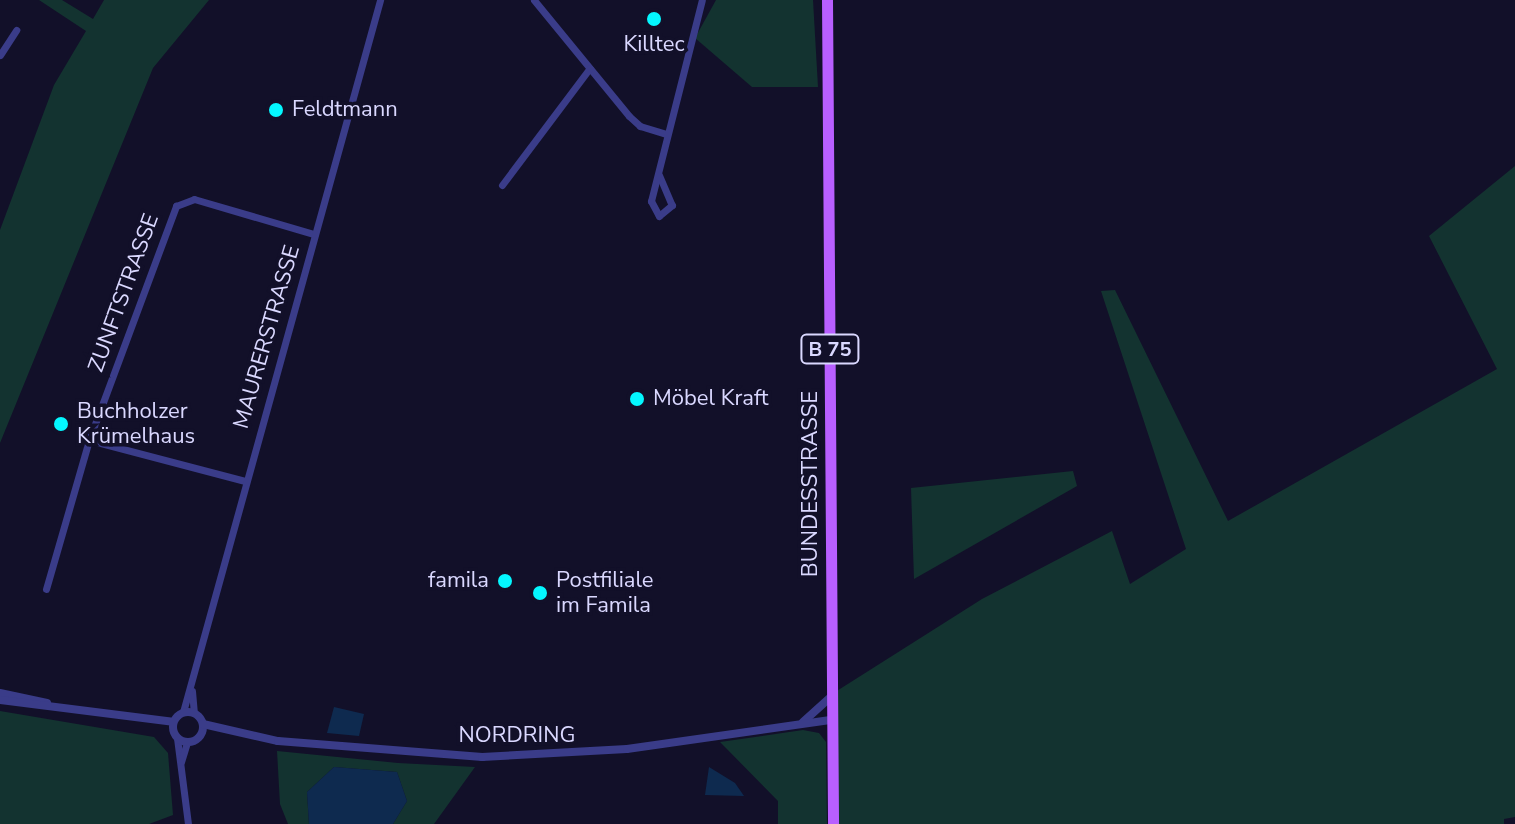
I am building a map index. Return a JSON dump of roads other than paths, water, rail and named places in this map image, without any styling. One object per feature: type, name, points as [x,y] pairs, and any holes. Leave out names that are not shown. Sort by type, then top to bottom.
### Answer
[{"type":"main road","name":"BUNDESSTRASSE","points":[[827,1],[833,824]]},
{"type":"street","name":"MAURERSTRASSE","points":[[183,712],[380,0]]},
{"type":"street","points":[[534,0],[640,126],[666,134]]},
{"type":"street","points":[[659,175],[672,205],[659,216],[651,206],[666,134],[702,0]]},
{"type":"street","points":[[0,55],[16,30]]},
{"type":"street","points":[[502,185],[590,68]]},
{"type":"street","name":"ZUNFTSTRASSE","points":[[46,589],[89,440],[176,206],[194,199],[314,234]]},
{"type":"street","points":[[89,440],[245,481]]},
{"type":"street","name":"MAURERSTRASSE","points":[[192,684],[194,713]]},
{"type":"street","points":[[0,693],[63,707]]},
{"type":"street","points":[[802,723],[832,694]]},
{"type":"street","points":[[0,700],[148,721],[174,730],[187,742],[180,764]]},
{"type":"street","points":[[188,824],[174,730],[183,712],[194,713],[203,724],[200,736]]},
{"type":"street","name":"NORDRING","points":[[187,742],[200,736],[230,733],[503,757],[648,747],[802,723],[832,725]]},
{"type":"street","name":"NORDRING","points":[[203,724],[230,733]]},
{"type":"water","points":[[334,707],[364,714],[359,736],[327,733]]},
{"type":"water","points":[[334,767],[397,772],[407,801],[393,824],[309,824],[307,792]]},
{"type":"water","points":[[709,767],[735,783],[744,796],[705,795]]},
{"type":"place","name":"Killtec","points":[[654,19]]},
{"type":"place","name":"Feldtmann","points":[[276,110]]},
{"type":"place","name":"Möbel Kraft","points":[[637,399]]},
{"type":"place","name":"Buchholzer Krümelhaus","points":[[61,424]]},
{"type":"place","name":"famila","points":[[505,581]]},
{"type":"place","name":"Postfiliale im Famila","points":[[540,593]]}]
